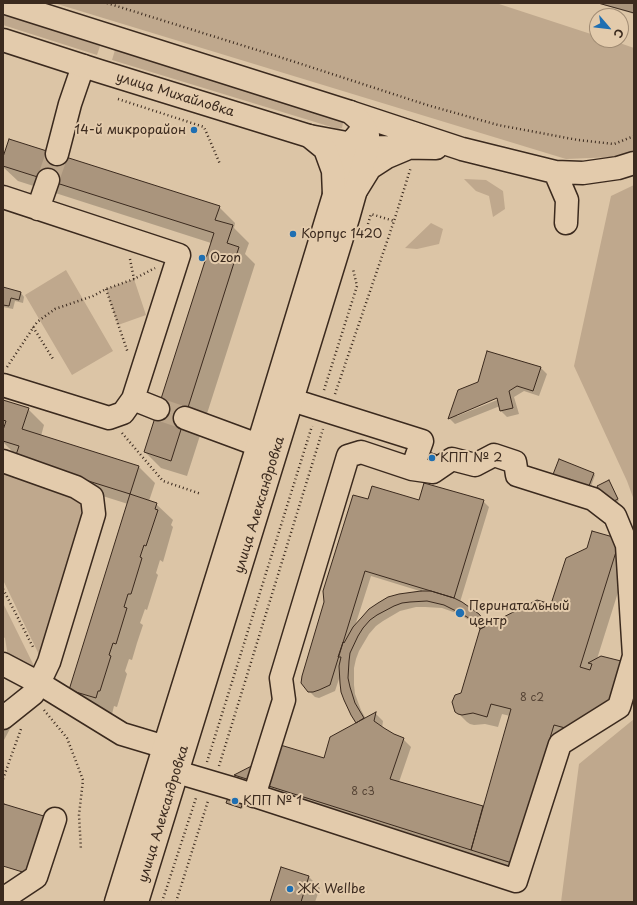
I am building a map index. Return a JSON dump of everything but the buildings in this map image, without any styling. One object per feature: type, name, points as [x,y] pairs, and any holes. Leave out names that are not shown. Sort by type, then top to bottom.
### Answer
[{"type":"main road","points":[[6,3],[350,112],[359,120],[366,135],[411,156]]},
{"type":"main road","name":"улица Михайловка","points":[[3,40],[309,136],[366,135]]},
{"type":"main road","points":[[57,154],[70,104],[83,66]]},
{"type":"main road","points":[[366,135],[462,149],[555,172],[583,173],[618,168],[634,163]]},
{"type":"main road","name":"улица Александровка","points":[[116,902],[175,757],[292,400],[355,192],[366,135]]},
{"type":"main road","name":"улица Александровка","points":[[137,902],[258,445],[334,195],[366,135]]},
{"type":"main road","points":[[309,136],[325,149],[334,171],[334,195]]},
{"type":"main road","points":[[355,192],[370,168],[387,157],[411,156],[462,149]]},
{"type":"main road","points":[[555,172],[567,200],[566,223]]},
{"type":"main road","points":[[38,209],[48,180]]},
{"type":"main road","points":[[3,197],[179,255],[133,399],[123,413],[109,418],[5,377]]},
{"type":"main road","points":[[133,399],[158,409]]},
{"type":"main road","points":[[292,400],[422,442],[412,469]]},
{"type":"main road","points":[[185,418],[258,445]]},
{"type":"main road","points":[[3,664],[42,680],[122,734],[175,757],[207,781],[516,881],[560,744],[619,706],[634,656],[627,545],[615,516],[593,499],[517,475],[515,462],[494,455],[475,465],[452,458],[433,472],[412,469],[361,452],[348,456],[281,678],[284,700],[254,796]]},
{"type":"main road","points":[[3,461],[76,486],[92,497],[94,514],[49,662],[42,680],[13,720]]},
{"type":"main road","points":[[3,899],[36,877],[55,819]]},
{"type":"path","points":[[107,3],[427,105],[498,125],[578,140],[614,144],[634,136]]},
{"type":"path","points":[[115,98],[204,127],[220,164]]},
{"type":"path","points":[[162,902],[207,781],[323,410],[394,221],[411,156]]},
{"type":"path","points":[[367,228],[371,214],[394,221]]},
{"type":"path","points":[[5,377],[18,350],[36,322],[55,309],[94,296],[106,289],[134,279],[179,255]]},
{"type":"path","points":[[176,902],[207,781],[323,410],[357,286],[353,270],[355,263]]},
{"type":"path","points":[[106,289],[128,354]]},
{"type":"path","points":[[33,327],[53,359]]},
{"type":"path","points":[[109,418],[162,481],[201,494]]},
{"type":"path","points":[[3,589],[37,653],[42,680],[44,710],[67,738],[83,780],[79,815],[81,850]]},
{"type":"path","points":[[3,779],[13,720]]},
{"type":"shaded area","points":[[54,3],[496,3],[589,33],[589,48],[629,48],[629,46],[634,48],[634,152],[614,157],[566,159]]},
{"type":"shaded area","points":[[3,14],[100,46],[97,55],[3,25]]},
{"type":"shaded area","points":[[115,50],[341,120],[343,123],[342,128],[338,129],[112,60]]},
{"type":"shaded area","points":[[464,179],[486,180],[503,191],[505,209],[493,217],[489,196],[476,191]]},
{"type":"shaded area","points":[[634,185],[634,500],[627,481],[574,366],[611,196]]},
{"type":"shaded area","points":[[431,223],[443,229],[439,244],[417,249],[405,248]]},
{"type":"shaded area","points":[[66,270],[113,351],[72,375],[25,295]]},
{"type":"shaded area","points":[[134,279],[146,315],[118,325],[106,289]]},
{"type":"shaded area","points":[[3,467],[72,491],[86,505],[43,663],[3,580]]},
{"type":"shaded area","points":[[3,603],[37,672],[8,657],[5,638],[3,637]]},
{"type":"shaded area","points":[[634,719],[634,902],[561,902],[579,764]]},
{"type":"tunnel","points":[[48,180],[57,154]]},
{"type":"tunnel","points":[[158,409],[185,418]]},
{"type":"place","name":"14-й микрорайон","points":[[194,130]]},
{"type":"place","name":"Корпус 1420","points":[[293,234]]},
{"type":"place","name":"Ozon","points":[[202,258]]},
{"type":"place","name":"КПП № 2","points":[[432,458]]},
{"type":"place","name":"Перинатальный центр","points":[[460,613]]},
{"type":"place","name":"КПП № 1","points":[[235,801]]},
{"type":"place","name":"ЖК Wellbe","points":[[290,889]]}]
